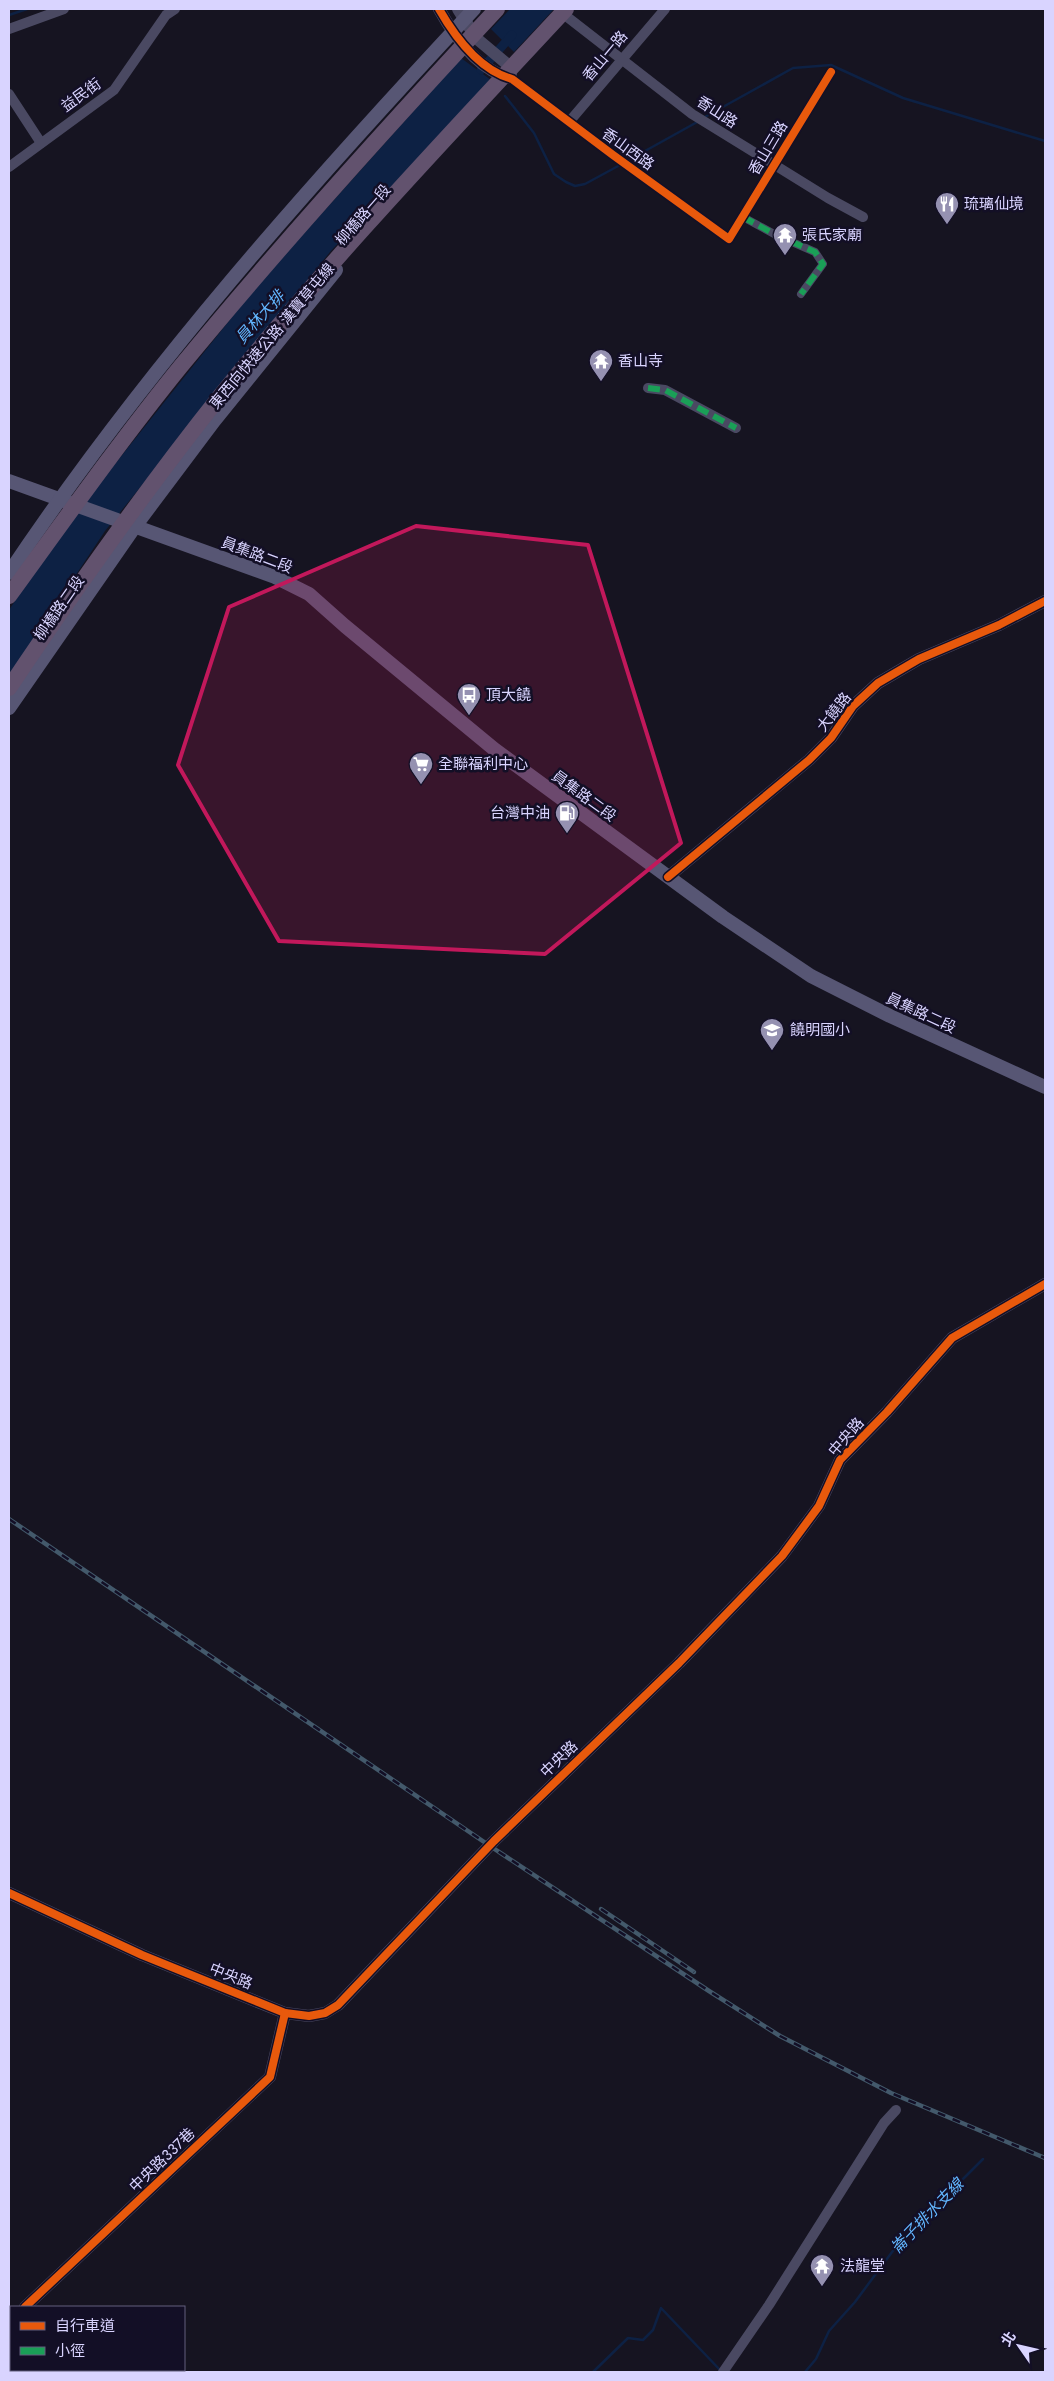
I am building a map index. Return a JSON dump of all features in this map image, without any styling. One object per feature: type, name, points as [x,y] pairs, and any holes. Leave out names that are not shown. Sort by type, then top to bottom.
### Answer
[{"type":"highway","points":[[9,596],[122,442],[181,366],[367,149],[497,9]]},
{"type":"highway","name":"東西向快速公路 漢寶草屯線","points":[[9,688],[60,612],[222,394],[341,253],[569,11]]},
{"type":"main road","points":[[9,573],[59,498],[259,247],[452,32],[461,14],[474,9]]},
{"type":"main road","name":"柳橋路一段","points":[[136,525],[214,421],[347,258],[512,78],[569,11]]},
{"type":"main road","points":[[9,481],[59,498]]},
{"type":"main road","name":"員集路二段","points":[[59,498],[275,576],[309,594],[455,719],[668,877],[812,976],[898,1020],[1045,1087]]},
{"type":"main road","name":"柳橋路二段","points":[[9,708],[136,525]]},
{"type":"street","points":[[9,29],[64,9]]},
{"type":"street","name":"益民街","points":[[9,167],[114,90],[166,15],[175,9]]},
{"type":"street","points":[[439,9],[452,32],[466,48],[497,75],[512,78]]},
{"type":"street","name":"香山一路","points":[[569,122],[664,9]]},
{"type":"street","name":"香山路","points":[[569,11],[622,59],[692,114],[774,166],[863,217]]},
{"type":"street","points":[[461,14],[476,38],[507,64],[512,78]]},
{"type":"street","name":"香山三路","points":[[729,239],[831,72]]},
{"type":"street","name":"香山西路","points":[[512,78],[613,156],[729,239]]},
{"type":"street","points":[[9,94],[40,143]]},
{"type":"street","points":[[743,217],[776,235],[815,252],[823,264],[801,294]]},
{"type":"street","points":[[648,388],[665,390],[736,428]]},
{"type":"street","name":"大饒路","points":[[668,877],[810,760],[831,738],[854,706],[878,683],[919,659],[999,625],[1045,600]]},
{"type":"street","name":"中央路","points":[[9,1893],[142,1955],[285,2013],[309,2016],[325,2013],[338,2005],[494,1841],[679,1663],[782,1556],[818,1506],[840,1460],[887,1412],[952,1338],[1045,1284]]},
{"type":"street","name":"中央路337巷","points":[[26,2306],[270,2077],[285,2013]]},
{"type":"street","points":[[724,2371],[769,2305],[884,2122],[896,2110]]},
{"type":"highlighted area","points":[[416,526],[588,545],[681,843],[545,954],[279,941],[178,765],[229,607]]},
{"type":"water","points":[[510,9],[554,9],[514,52],[491,29]]},
{"type":"water","points":[[461,58],[491,80],[330,252],[105,531],[9,676],[9,610],[60,533],[256,287]]},
{"type":"waterway","points":[[9,15],[27,9]]},
{"type":"waterway","name":"員林大排","points":[[481,70],[512,35]]},
{"type":"waterway","points":[[703,118],[793,68],[831,65],[903,98],[1045,141]]},
{"type":"waterway","points":[[505,96],[534,133],[554,174],[566,182],[575,186],[585,184],[620,165]]},
{"type":"waterway","points":[[627,161],[699,121]]},
{"type":"waterway","name":"崙子排水支線","points":[[805,2372],[816,2359],[829,2331],[855,2302],[898,2244],[983,2159]]},
{"type":"waterway","name":"崙子排水支線","points":[[593,2372],[628,2338],[643,2340],[653,2330],[661,2308],[721,2371]]},
{"type":"railway","points":[[9,1519],[490,1846],[780,2036],[891,2093],[1045,2158]]},
{"type":"railway","points":[[601,1909],[694,1972]]},
{"type":"marked path","points":[[743,217],[776,235],[815,252],[823,264],[801,294]]},
{"type":"marked path","points":[[648,388],[665,390],[736,428]]},
{"type":"cycle path","points":[[439,9],[460,41],[489,68],[500,75],[512,79],[729,239],[831,72]]},
{"type":"cycle path","points":[[668,877],[809,760],[831,738],[853,706],[878,683],[919,659],[999,625],[1045,601]]},
{"type":"cycle path","points":[[9,1893],[142,1955],[285,2013],[309,2016],[325,2013],[338,2005],[494,1841],[679,1663],[782,1556],[819,1506],[840,1460],[887,1412],[952,1338],[1045,1284]]},
{"type":"cycle path","points":[[26,2306],[270,2077],[285,2013]]},
{"type":"place","name":"琉璃仙境","points":[[947,225]]},
{"type":"place","name":"張氏家廟","points":[[785,256]]},
{"type":"place","name":"香山寺","points":[[601,382]]},
{"type":"place","name":"頂大饒","points":[[469,716]]},
{"type":"place","name":"全聯福利中心","points":[[421,785]]},
{"type":"place","name":"台灣中油","points":[[567,834]]},
{"type":"place","name":"饒明國小","points":[[772,1051]]},
{"type":"place","name":"法龍堂","points":[[822,2287]]}]
